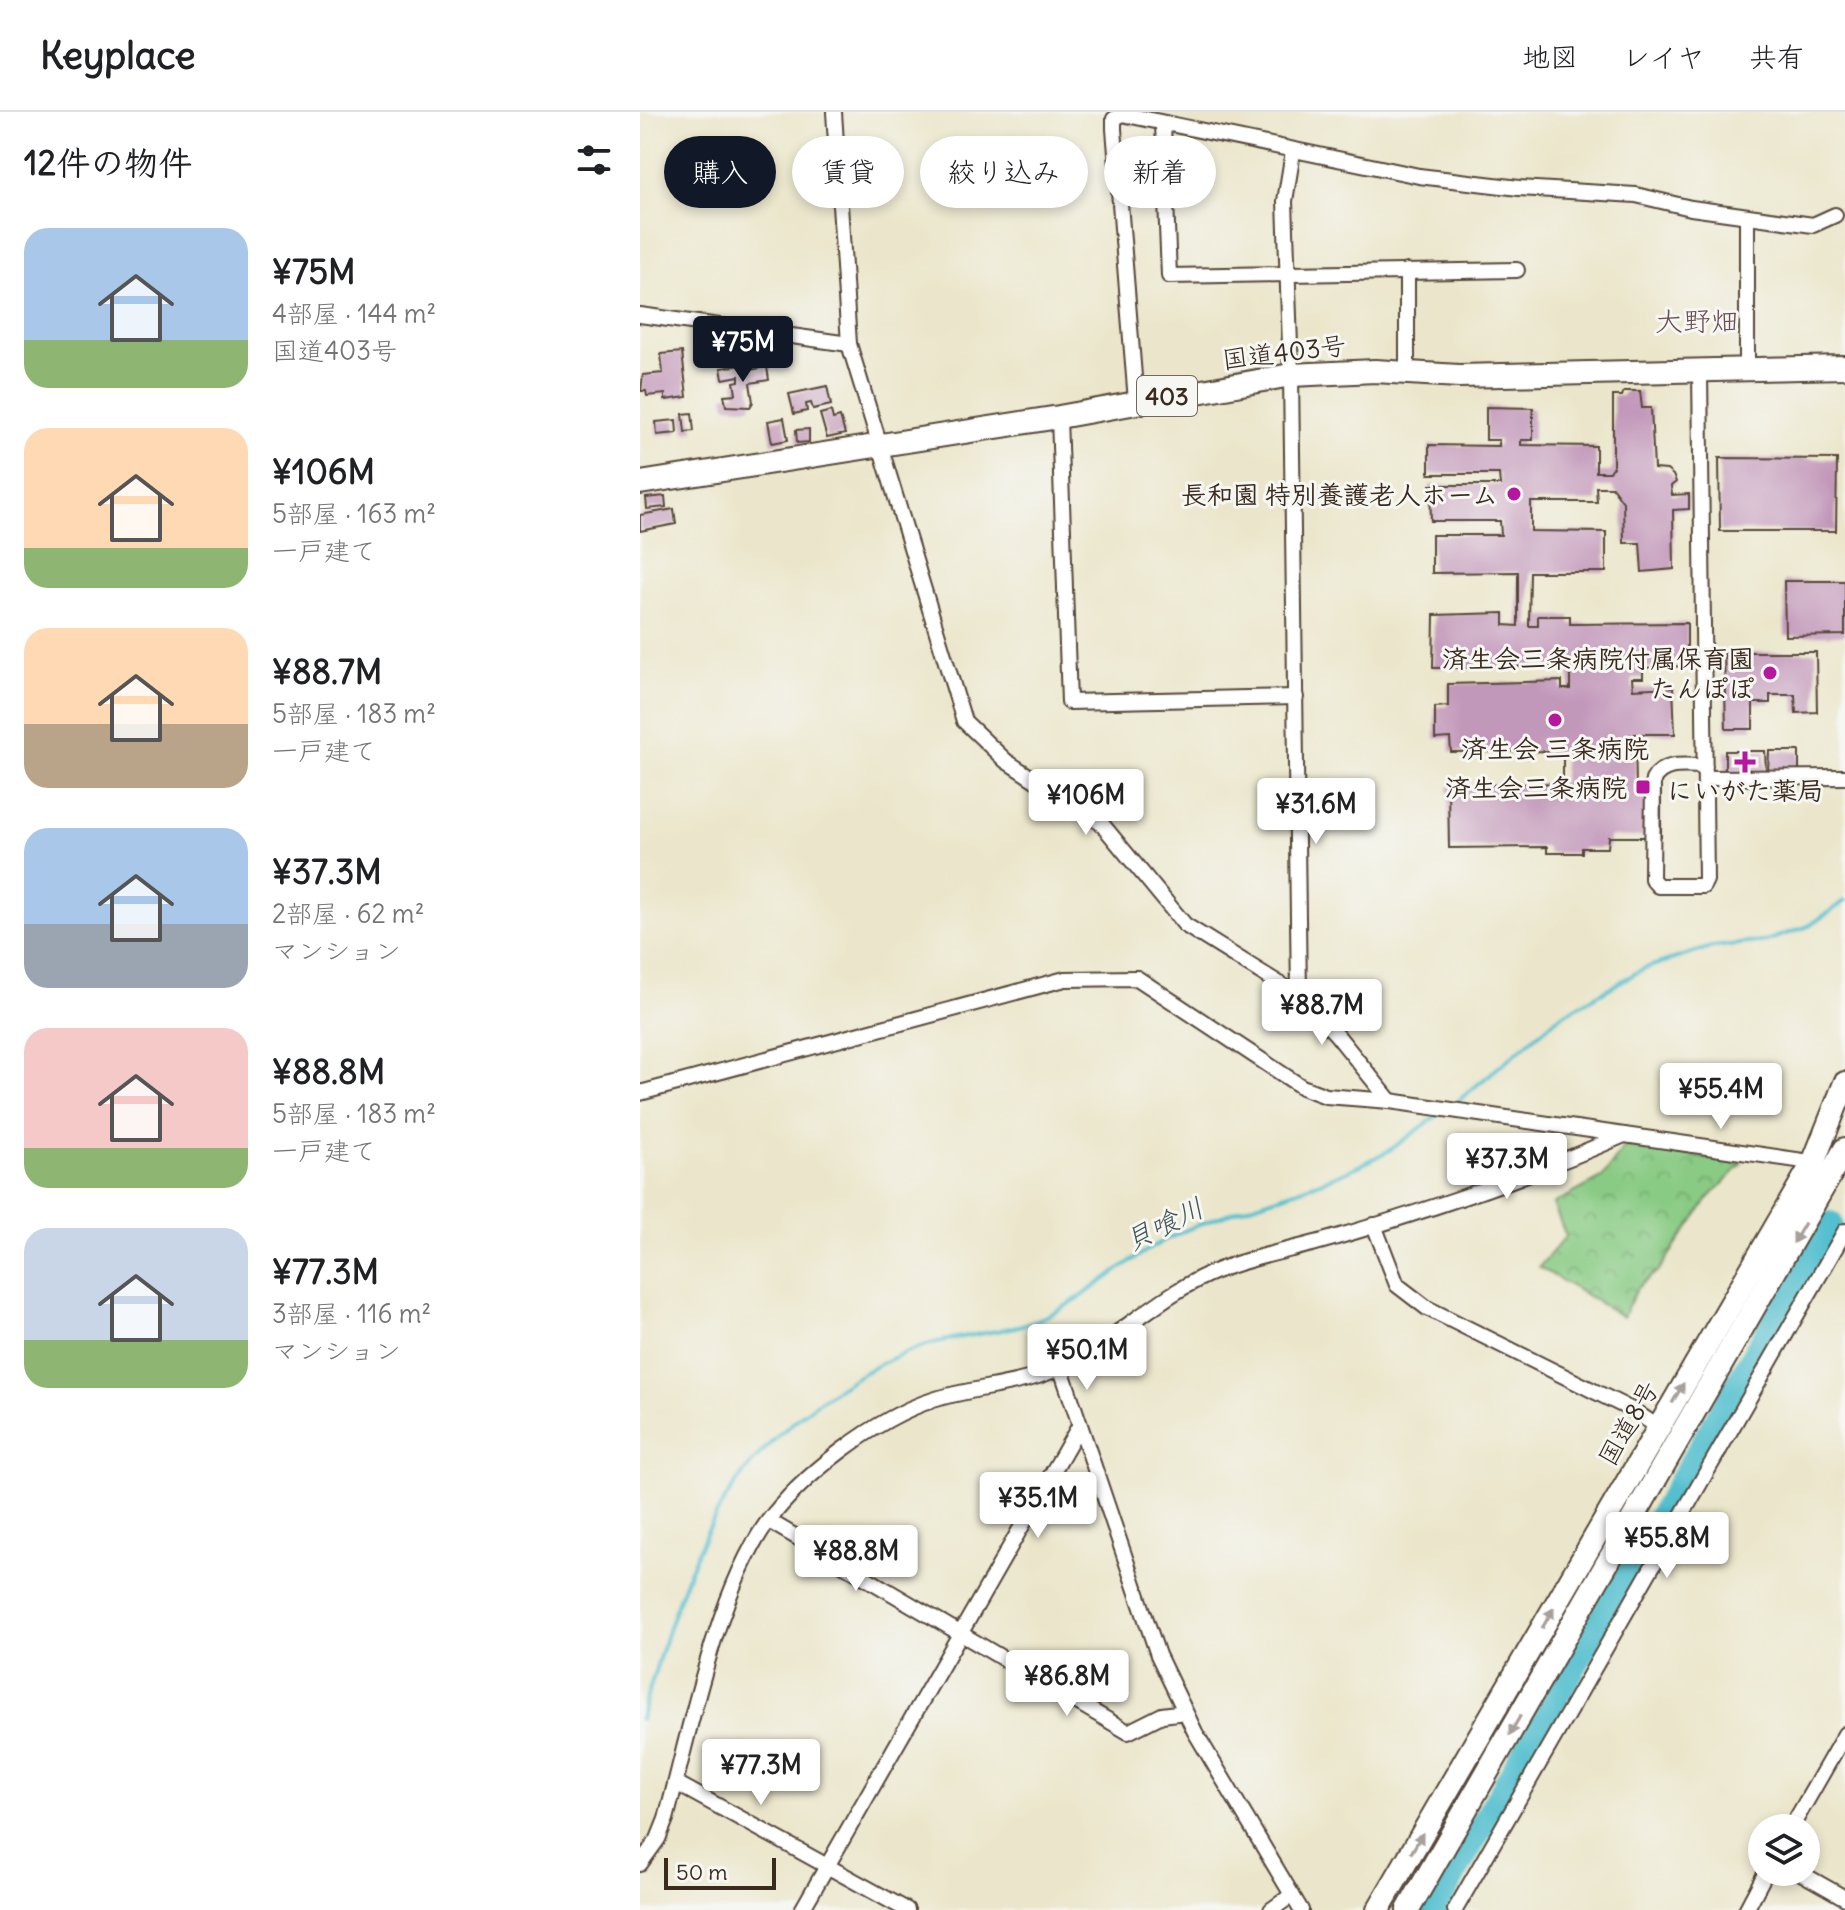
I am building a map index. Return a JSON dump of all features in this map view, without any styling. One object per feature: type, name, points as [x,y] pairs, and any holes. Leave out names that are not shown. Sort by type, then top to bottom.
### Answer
[{"type":"highway","name":"国道403号","points":[[640,483],[1059,417],[1291,375],[1407,373],[1459,376],[1845,367]]},
{"type":"highway","name":"国道8号","points":[[1378,1910],[1813,1163],[1845,1083]]},
{"type":"highway","name":"国道8号","points":[[1408,1910],[1843,1165]]},
{"type":"street","points":[[834,112],[849,344],[964,721],[1006,761],[1101,823],[1185,925],[1299,996],[1393,1101]]},
{"type":"street","points":[[1136,401],[1114,119],[1122,114],[1419,176],[1519,188],[1636,195],[1813,225],[1835,215]]},
{"type":"street","points":[[1163,124],[1169,276],[1517,270]]},
{"type":"street","points":[[1293,152],[1285,201],[1291,375],[1299,996]]},
{"type":"street","points":[[1747,216],[1747,368]]},
{"type":"street","points":[[1407,271],[1407,373]]},
{"type":"street","points":[[640,315],[849,344]]},
{"type":"street","points":[[1700,371],[1705,772],[1706,880],[1703,886],[1658,886],[1652,879],[1653,780],[1657,772],[1666,766],[1705,772],[1845,777]]},
{"type":"street","points":[[1059,417],[1069,702],[1296,697]]},
{"type":"street","points":[[640,1093],[1043,984],[1091,976],[1137,978],[1302,1087],[1326,1096],[1393,1101],[1843,1165]]},
{"type":"street","points":[[640,1864],[658,1839],[730,1600],[757,1539],[802,1483],[898,1414],[933,1400],[1038,1376],[1080,1358],[1191,1283],[1220,1269],[1374,1225],[1556,1165],[1624,1135]]},
{"type":"street","points":[[1374,1225],[1397,1285],[1427,1308],[1634,1411],[1658,1427]]},
{"type":"street","points":[[1455,1910],[1845,1231]]},
{"type":"street","points":[[1060,1366],[1078,1428],[1158,1655],[1185,1712],[1301,1910]]},
{"type":"street","points":[[802,1910],[1078,1428]]},
{"type":"street","points":[[769,1521],[1128,1732],[1162,1715],[1185,1712]]},
{"type":"street","points":[[1799,1814],[1845,1734]]},
{"type":"street","points":[[676,1783],[907,1910]]},
{"type":"street","points":[[1820,1884],[1845,1898]]},
{"type":"street","points":[[1746,1910],[1759,1886]]},
{"type":"street","points":[[1271,1910],[1292,1895]]},
{"type":"green space","points":[[1625,1146],[1742,1164],[1709,1198],[1659,1270],[1637,1288],[1623,1317],[1539,1267],[1566,1236],[1553,1204],[1602,1178]]},
{"type":"building","points":[[682,352],[687,397],[665,400],[665,394],[647,396],[646,391],[641,391],[643,375],[663,373],[661,354]]},
{"type":"building","points":[[742,365],[743,371],[767,367],[769,380],[750,383],[753,402],[750,407],[726,406],[724,395],[736,394],[734,382],[739,381],[739,376],[723,379],[721,368]]},
{"type":"building","points":[[827,386],[831,405],[813,409],[811,403],[806,404],[807,411],[794,414],[789,394]]},
{"type":"building","name":"済生会 三条病院","points":[[1624,391],[1640,391],[1642,408],[1651,408],[1654,469],[1667,470],[1673,475],[1676,482],[1671,486],[1672,495],[1689,494],[1689,509],[1673,510],[1674,569],[1642,572],[1640,543],[1624,543],[1623,502],[1612,487],[1596,487],[1597,502],[1531,502],[1531,531],[1606,532],[1606,572],[1530,572],[1529,626],[1538,626],[1538,616],[1570,616],[1570,624],[1687,623],[1687,666],[1643,668],[1643,678],[1632,678],[1633,689],[1673,687],[1675,734],[1635,734],[1636,788],[1661,789],[1661,837],[1609,837],[1608,848],[1582,848],[1582,853],[1547,853],[1547,847],[1449,848],[1448,786],[1563,783],[1563,751],[1451,752],[1450,738],[1435,739],[1435,707],[1448,706],[1448,684],[1562,681],[1562,689],[1570,689],[1570,666],[1433,668],[1434,615],[1504,613],[1504,625],[1518,626],[1518,572],[1432,573],[1432,535],[1501,535],[1500,521],[1431,521],[1430,485],[1500,485],[1499,474],[1429,474],[1429,445],[1499,446],[1499,440],[1486,440],[1486,407],[1533,408],[1533,440],[1521,440],[1521,445],[1596,446],[1596,472],[1610,472],[1613,467],[1613,396],[1622,396]]},
{"type":"building","points":[[831,411],[833,419],[840,417],[845,434],[827,438],[820,414]]},
{"type":"building","points":[[692,413],[694,431],[685,432],[683,414]]},
{"type":"building","points":[[784,418],[788,440],[772,443],[768,421]]},
{"type":"building","points":[[676,420],[677,433],[657,435],[656,422]]},
{"type":"building","points":[[809,429],[809,442],[797,443],[796,430]]},
{"type":"building","points":[[1719,458],[1837,459],[1836,531],[1720,531]]},
{"type":"building","points":[[665,496],[666,507],[647,509],[646,498]]},
{"type":"building","points":[[674,509],[676,524],[640,531],[640,515]]},
{"type":"building","points":[[1784,581],[1845,581],[1845,635],[1785,636]]},
{"type":"building","name":"済生会三条病院付属保育園 たんぽぽ","points":[[1724,652],[1816,652],[1817,712],[1796,713],[1795,695],[1770,695],[1770,703],[1753,703],[1753,729],[1726,729]]},
{"type":"building","name":"にいがた薬局","points":[[1725,751],[1765,751],[1766,772],[1725,772]]},
{"type":"building","points":[[1769,751],[1799,751],[1799,772],[1768,771]]},
{"type":"waterway","name":"貝喰川","points":[[1453,1105],[1560,1016],[1645,968],[1712,947],[1766,941],[1809,926],[1845,901]]},
{"type":"waterway","name":"貝喰川","points":[[640,1719],[682,1589],[716,1515],[754,1461],[777,1437],[829,1394],[858,1376],[917,1348],[1015,1327],[1048,1315],[1169,1238],[1362,1165],[1388,1151],[1442,1112]]},
{"type":"waterway","points":[[1433,1910],[1830,1224]]},
{"type":"place","name":"長和園 特別養護老人ホーム","points":[[1514,494]]},
{"type":"place","name":"済生会三条病院付属保育園 たんぽぽ","points":[[1770,673]]},
{"type":"place","name":"済生会 三条病院","points":[[1555,720]]},
{"type":"place","name":"にいがた薬局","points":[[1745,762]]},
{"type":"place","name":"済生会三条病院","points":[[1643,787]]},
{"type":"district","name":"大野畑","points":[[1697,321]]}]
